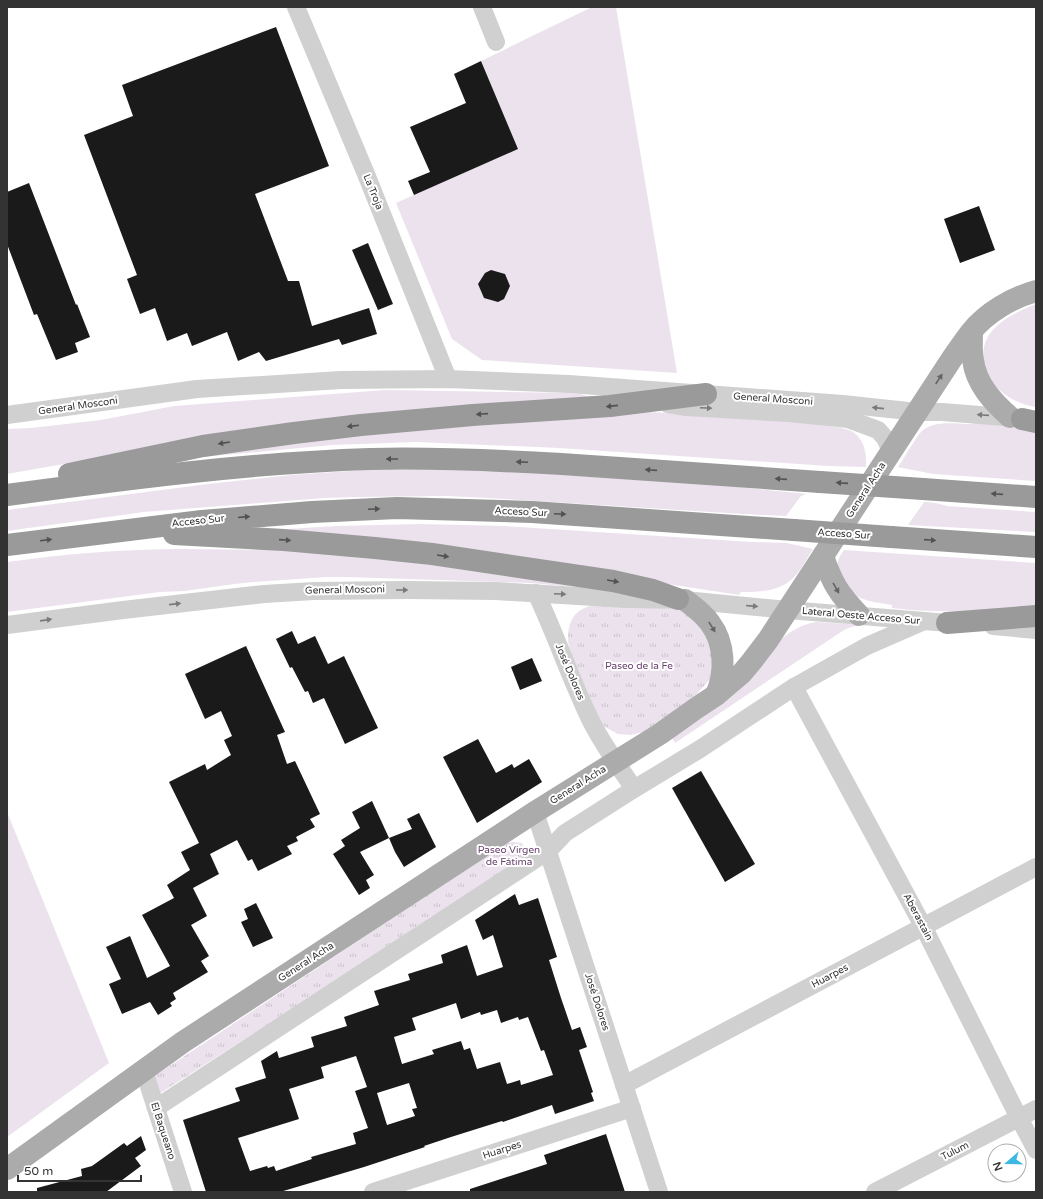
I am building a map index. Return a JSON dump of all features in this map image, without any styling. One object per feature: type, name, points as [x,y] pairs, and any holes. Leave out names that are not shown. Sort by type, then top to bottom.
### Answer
[{"type":"highway","points":[[7,488],[204,446],[287,434],[362,425],[473,415],[610,406],[706,394]]},
{"type":"highway","points":[[7,495],[195,472],[299,463],[376,459],[551,463],[1036,497]]},
{"type":"highway","name":"Acceso Sur","points":[[7,545],[202,520],[398,508],[547,513],[1036,547]]},
{"type":"highway","points":[[93,534],[173,534],[242,537],[432,554],[613,581],[653,590],[681,599]]},
{"type":"highway","points":[[947,623],[1036,616]]},
{"type":"main road","name":"General Acha","points":[[7,1169],[190,1038],[535,812],[660,734],[732,682],[752,661],[788,610],[951,360],[972,332],[990,314],[1021,296],[1036,291]]},
{"type":"main road","points":[[972,332],[973,361],[979,381],[997,406],[1026,419]]},
{"type":"main road","points":[[823,556],[829,573],[839,592],[858,615]]},
{"type":"main road","points":[[681,599],[709,622],[716,631],[723,654],[720,685],[716,695]]},
{"type":"street","name":"La Troja","points":[[296,7],[366,174],[448,379]]},
{"type":"street","points":[[482,7],[496,42]]},
{"type":"street","name":"General Mosconi","points":[[7,415],[197,389],[341,380],[448,379],[513,381],[706,394],[843,404],[917,412],[942,412],[1026,419]]},
{"type":"street","name":"General Mosconi","points":[[628,389],[655,400],[686,407],[789,413],[840,418],[858,422],[878,430]]},
{"type":"street","points":[[843,404],[868,421],[878,430],[885,438],[892,451]]},
{"type":"street","name":"General Mosconi","points":[[7,625],[231,597],[295,592],[425,590],[496,591],[626,598],[681,599]]},
{"type":"street","name":"José Dolores","points":[[536,593],[550,622],[590,720],[634,789]]},
{"type":"street","name":"Lateral Oeste Acceso Sur","points":[[681,599],[788,610],[1036,630]]},
{"type":"street","points":[[156,1108],[548,851],[565,833],[700,749],[794,687],[867,646],[924,621]]},
{"type":"street","name":"Aberastain","points":[[794,687],[923,926],[1036,1150]]},
{"type":"street","name":"José Dolores","points":[[535,812],[659,1192]]},
{"type":"street","name":"Huarpes","points":[[624,1085],[1036,867]]},
{"type":"street","name":"El Baqueano","points":[[144,1071],[183,1192]]},
{"type":"street","name":"Huarpes","points":[[373,1192],[632,1108]]},
{"type":"street","name":"Tulum","points":[[874,1192],[1036,1109]]},
{"type":"green space","points":[[592,7],[616,7],[677,373],[482,360],[452,339],[396,203],[518,149],[481,61]]},
{"type":"green space","points":[[1036,304],[1036,407],[1011,399],[996,387],[986,375],[983,355],[987,338],[996,326],[1012,315]]},
{"type":"green space","points":[[385,390],[567,393],[580,394],[594,398],[115,455],[7,474],[7,429],[31,428],[101,420],[174,406]]},
{"type":"green space","points":[[649,412],[771,418],[849,430],[857,435],[864,447],[866,467],[828,466],[559,448],[416,442],[332,445],[202,457],[296,440]]},
{"type":"green space","points":[[973,421],[1036,430],[1036,481],[933,474],[898,467],[923,430],[934,425],[954,423],[973,424]]},
{"type":"green space","points":[[378,469],[473,469],[719,485],[807,494],[801,496],[786,516],[447,496],[356,497],[144,512],[7,531],[7,510],[208,484],[292,475]]},
{"type":"green space","points":[[924,502],[947,506],[1036,512],[1036,532],[908,525]]},
{"type":"green space","points":[[420,524],[506,526],[787,543],[813,549],[794,577],[782,586],[769,590],[741,592],[739,595],[287,529]]},
{"type":"green space","points":[[183,549],[291,550],[388,559],[619,591],[530,583],[327,577],[254,582],[185,591],[160,592],[7,612],[7,562],[95,552]]},
{"type":"green space","points":[[844,550],[1036,563],[1036,609],[928,611],[892,608],[892,605],[874,602],[856,596],[851,592],[847,587],[838,565],[839,557]]},
{"type":"green space","name":"Paseo de la Fe","points":[[615,605],[677,609],[684,611],[699,622],[714,648],[710,679],[696,695],[647,731],[631,735],[618,734],[605,727],[600,722],[570,652],[568,639],[568,632],[572,620],[580,610],[590,606]]},
{"type":"green space","points":[[816,622],[862,625],[844,630],[675,743],[671,736],[780,640],[797,628]]},
{"type":"green space","points":[[7,812],[109,1063],[7,1137]]},
{"type":"green space","name":"Paseo Virgen de Fátima","points":[[506,843],[522,843],[528,857],[159,1094],[153,1077]]},
{"type":"building","points":[[276,27],[329,166],[255,194],[288,281],[299,281],[312,326],[369,308],[377,334],[342,345],[339,339],[266,361],[259,352],[238,361],[227,332],[192,346],[187,333],[167,341],[155,308],[140,314],[127,279],[137,275],[84,135],[133,116],[122,85]]},
{"type":"building","points":[[481,61],[518,149],[414,195],[408,181],[430,172],[410,127],[466,103],[454,74]]},
{"type":"building","points":[[29,183],[76,305],[77,304],[90,337],[75,343],[78,352],[56,360],[37,314],[34,315],[7,244],[7,192]]},
{"type":"building","points":[[979,206],[995,250],[960,263],[944,219]]},
{"type":"building","points":[[368,243],[393,304],[378,310],[352,250]]},
{"type":"building","points":[[491,270],[505,274],[510,286],[504,299],[498,302],[484,298],[478,284],[485,273]]},
{"type":"building","points":[[292,631],[298,644],[315,636],[328,664],[344,656],[378,728],[345,744],[324,698],[313,703],[308,691],[305,692],[292,667],[290,668],[276,639]]},
{"type":"building","points":[[246,646],[285,732],[277,735],[287,764],[295,761],[320,814],[310,819],[315,827],[296,837],[298,841],[287,846],[292,854],[258,871],[252,859],[248,861],[237,840],[210,854],[219,874],[193,888],[207,916],[191,925],[209,956],[201,961],[208,972],[173,993],[176,999],[170,1003],[172,1006],[158,1015],[150,1002],[122,1014],[109,984],[121,979],[106,947],[130,936],[147,978],[170,966],[142,915],[174,898],[167,885],[190,870],[181,852],[199,843],[169,782],[205,764],[207,770],[231,755],[224,740],[232,736],[221,711],[205,719],[185,674]]},
{"type":"building","points":[[532,658],[542,681],[520,690],[511,667]]},
{"type":"building","points":[[478,739],[496,773],[512,764],[514,768],[529,759],[542,782],[477,823],[443,757]]},
{"type":"building","points":[[701,771],[755,864],[725,882],[672,788]]},
{"type":"building","points":[[372,801],[389,838],[360,852],[374,875],[366,880],[370,888],[359,895],[333,854],[345,846],[341,840],[360,828],[352,812]]},
{"type":"building","points":[[419,813],[436,847],[404,867],[389,838],[412,829],[407,819]]},
{"type":"building","points":[[515,894],[519,905],[538,898],[557,957],[549,960],[561,998],[572,1030],[580,1027],[587,1047],[579,1050],[593,1092],[591,1093],[594,1101],[555,1114],[552,1105],[503,1122],[502,1121],[451,1137],[364,1167],[280,1192],[206,1192],[183,1120],[240,1101],[235,1088],[266,1078],[261,1061],[277,1051],[279,1058],[314,1047],[311,1037],[347,1026],[344,1017],[379,1005],[374,991],[410,980],[408,974],[443,963],[441,955],[467,945],[477,976],[503,967],[493,935],[483,940],[475,920]],"holes":[[[456,1003],[461,1019],[480,1012],[481,1015],[497,1010],[501,1023],[518,1017],[519,1020],[528,1017],[541,1051],[544,1050],[553,1075],[521,1085],[520,1080],[507,1084],[500,1062],[477,1069],[470,1048],[464,1050],[461,1041],[432,1050],[434,1054],[402,1064],[394,1037],[416,1030],[412,1018]],[[356,1056],[367,1087],[355,1091],[368,1128],[353,1133],[356,1144],[311,1157],[312,1159],[276,1171],[274,1166],[268,1168],[267,1166],[250,1171],[238,1138],[299,1119],[289,1089],[324,1078],[321,1067]],[[409,1083],[417,1108],[412,1109],[415,1116],[387,1125],[377,1093]]]},
{"type":"building","points":[[256,903],[273,938],[253,947],[241,922],[248,919],[244,909]]},
{"type":"building","points":[[606,1134],[625,1192],[470,1192],[470,1189],[547,1164],[544,1155]]},
{"type":"building","points":[[141,1136],[146,1150],[135,1158],[141,1166],[106,1192],[37,1192],[37,1188],[82,1176],[81,1169],[92,1166],[124,1143],[127,1146]]}]
